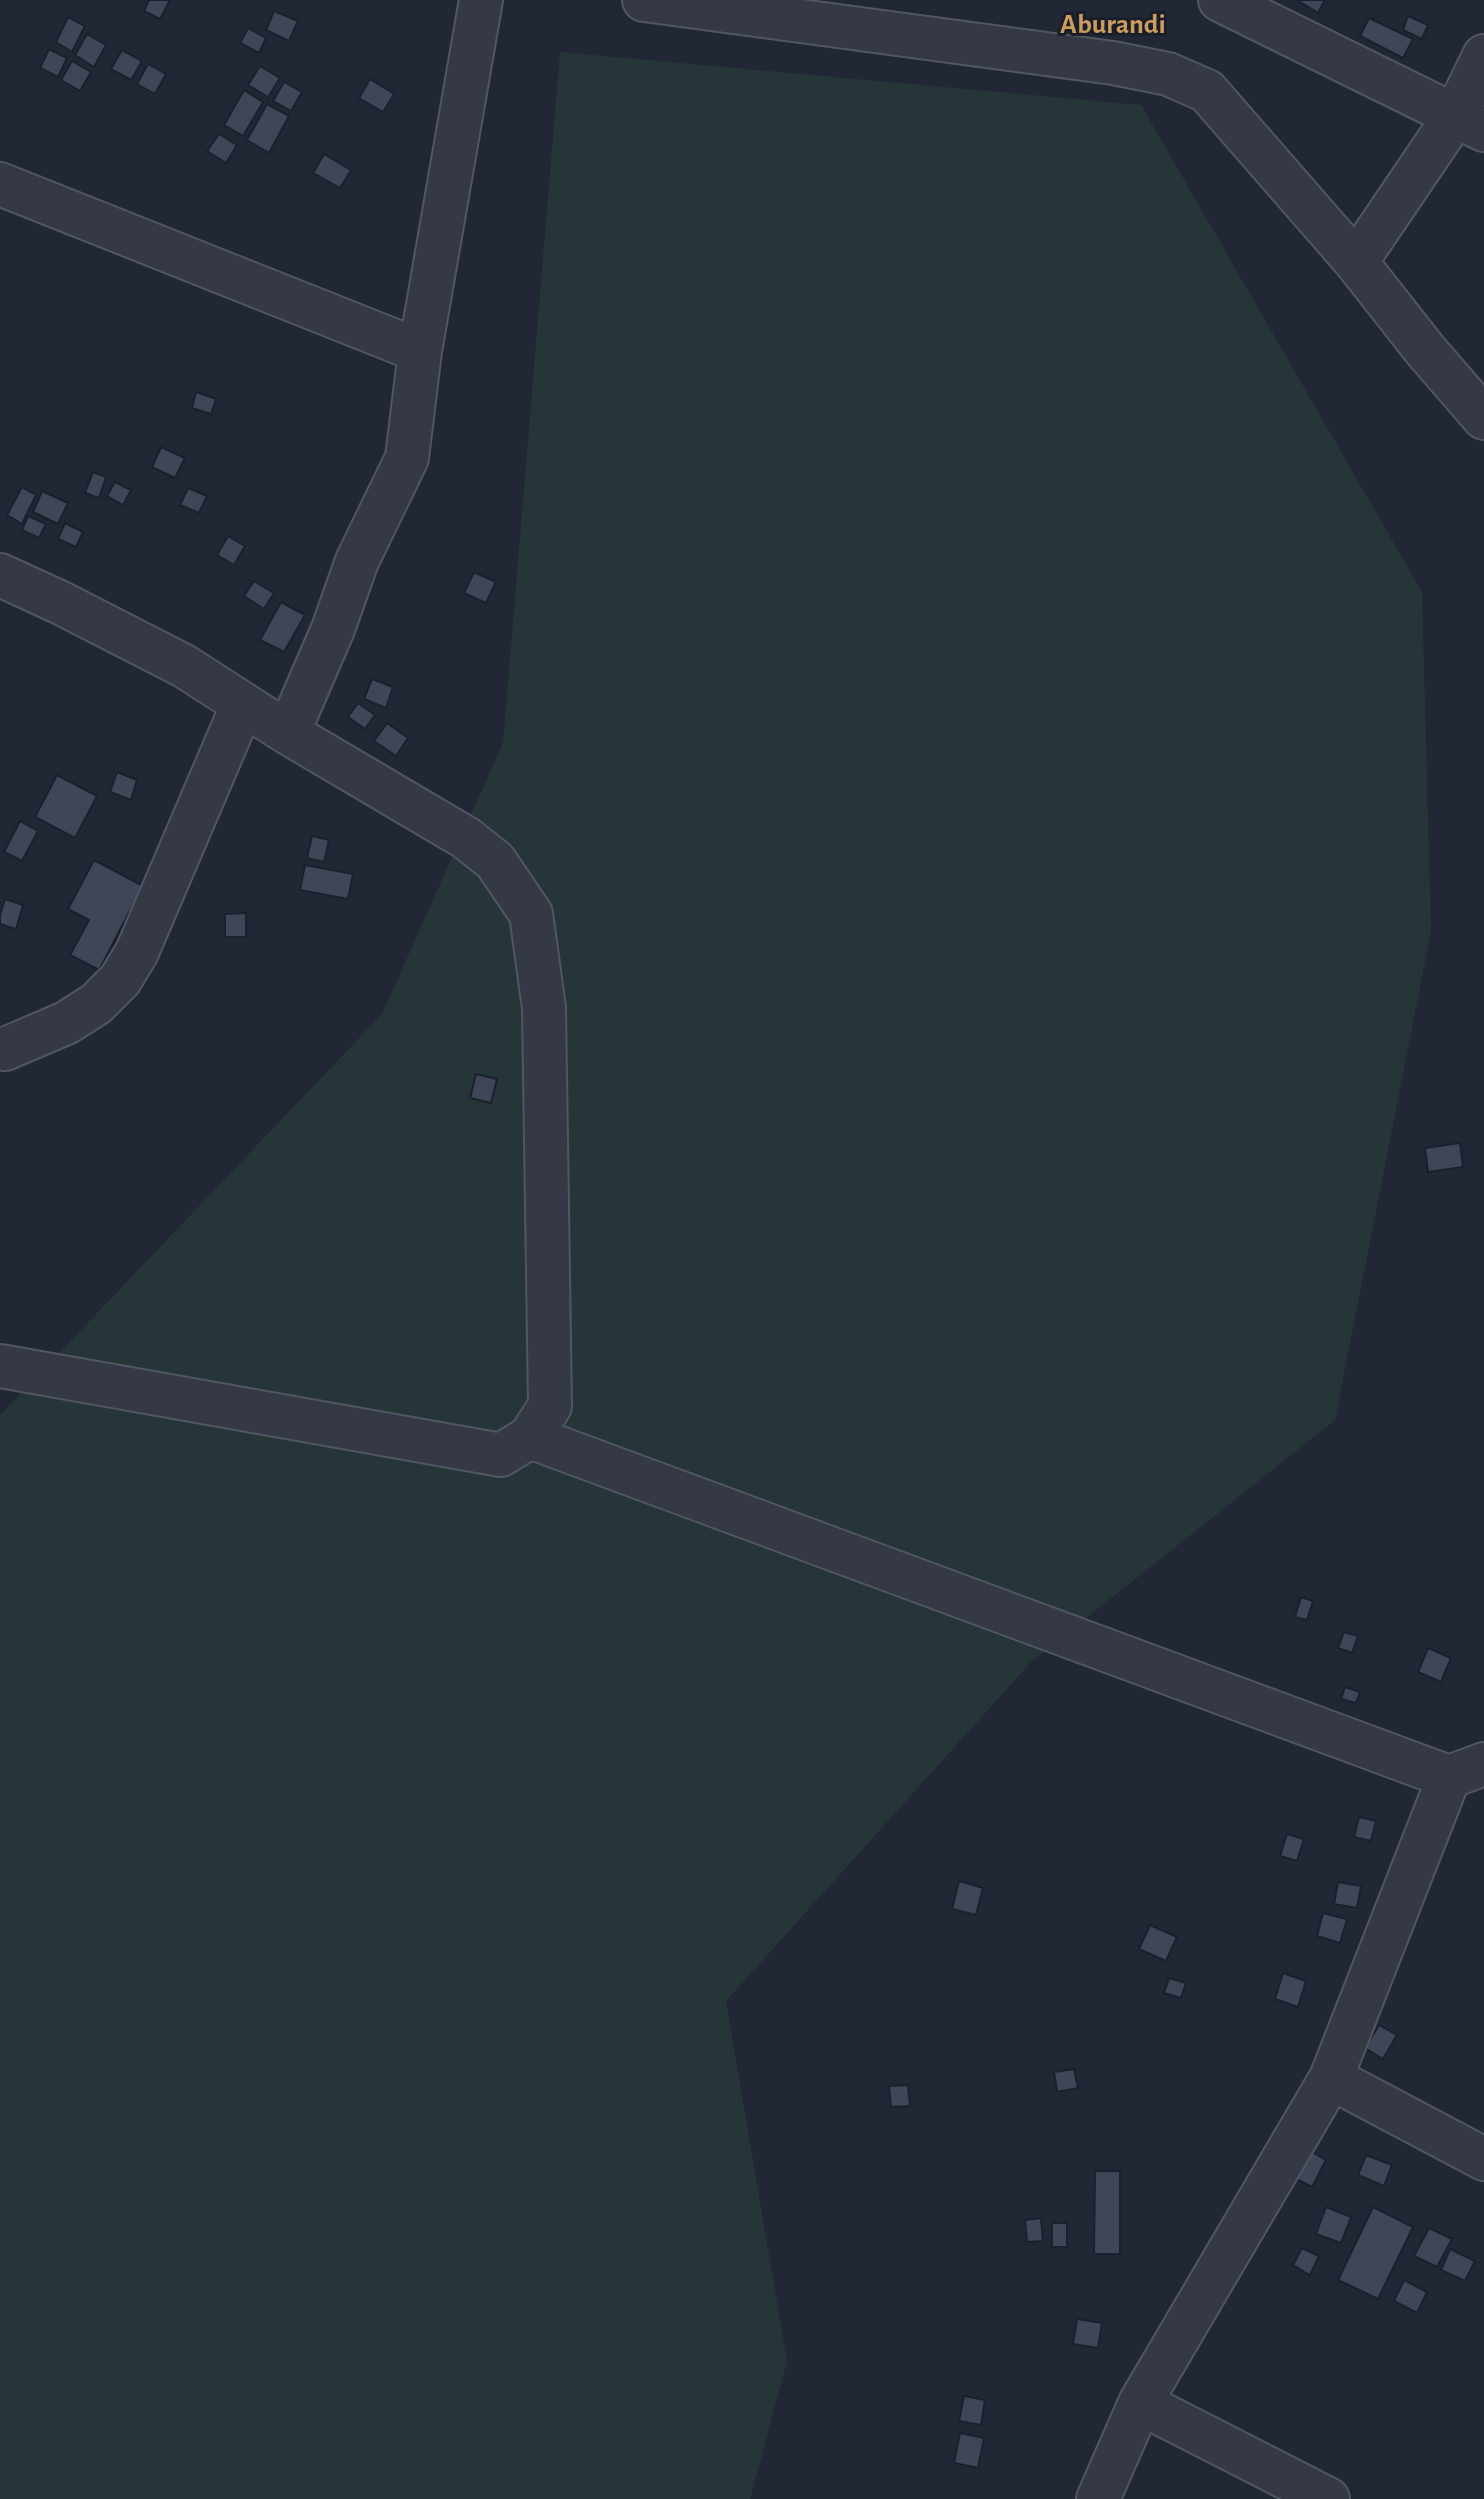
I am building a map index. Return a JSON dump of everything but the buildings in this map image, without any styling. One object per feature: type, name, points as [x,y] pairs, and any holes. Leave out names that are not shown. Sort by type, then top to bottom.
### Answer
[{"type":"street","points":[[288,733],[333,629],[357,561],[407,458],[420,351],[481,0]]},
{"type":"street","points":[[1220,0],[1470,123]]},
{"type":"street","points":[[670,1],[1113,63],[1168,74],[1207,91],[1356,262],[1484,418]]},
{"type":"street","points":[[1356,262],[1470,123],[1484,56]]},
{"type":"street","points":[[0,184],[420,351]]},
{"type":"street","points":[[0,575],[184,666],[288,733],[466,838],[495,861],[531,914],[544,1008],[550,1406],[530,1437],[501,1455],[0,1366]]},
{"type":"street","points":[[2,1052],[66,1023],[96,1004],[120,980],[137,952],[243,704]]},
{"type":"street","points":[[530,1437],[1466,1770],[1331,2078],[1140,2403],[1098,2499]]},
{"type":"street","points":[[1331,2078],[1484,2159]]},
{"type":"street","points":[[1140,2403],[1328,2499]]},
{"type":"shaded area","points":[[560,52],[1141,105],[1422,592],[1431,931],[1335,1420],[1031,1662],[726,2001],[787,2361],[750,2499],[0,2499],[0,1415],[382,1014],[503,743]]},
{"type":"district","name":"Aburandi","points":[[1113,25]]}]
